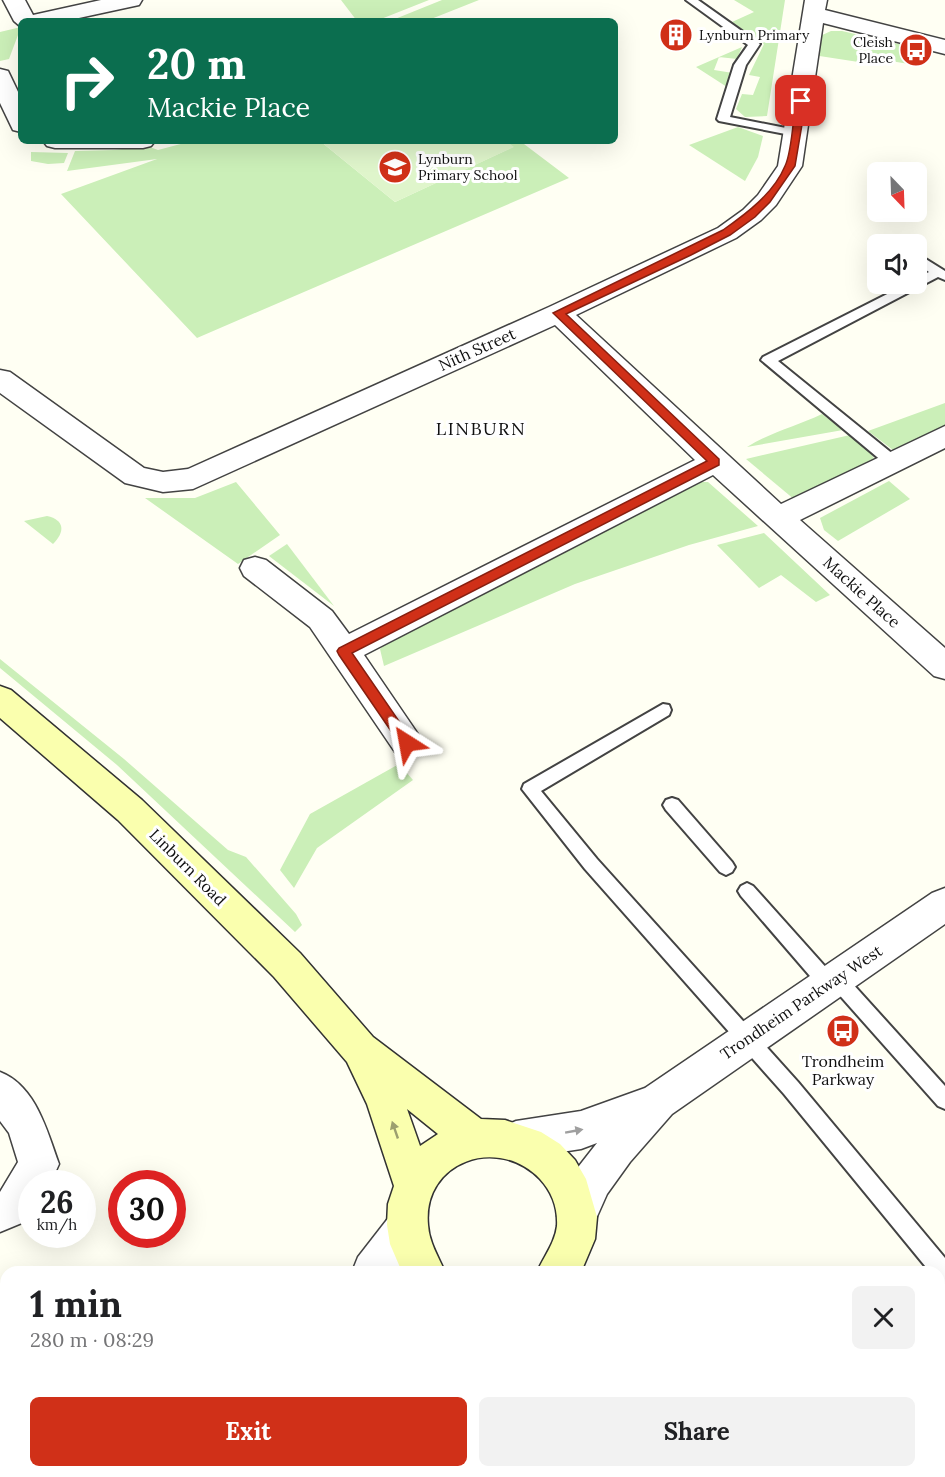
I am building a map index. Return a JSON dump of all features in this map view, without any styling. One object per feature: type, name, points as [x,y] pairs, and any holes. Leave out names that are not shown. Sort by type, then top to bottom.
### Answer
[{"type":"street","points":[[14,0],[21,18]]},
{"type":"street","points":[[49,18],[131,0]]},
{"type":"street","points":[[816,7],[945,47]]},
{"type":"street","name":"Nith Street","points":[[0,379],[135,476],[163,482],[183,480],[228,464],[687,253],[727,233],[752,215],[773,192],[790,166],[816,7]]},
{"type":"street","points":[[0,28],[18,23]]},
{"type":"street","points":[[0,76],[18,118]]},
{"type":"street","name":"Mackie Place","points":[[558,313],[715,462],[945,667]]},
{"type":"street","points":[[779,517],[894,464],[945,436]]},
{"type":"street","points":[[344,651],[715,462]]},
{"type":"street","points":[[255,568],[321,619],[407,743]]},
{"type":"street","name":"Linburn Road","points":[[0,699],[130,810],[287,964],[360,1049],[474,1138]]},
{"type":"street","name":"Trondheim Parkway West","points":[[570,1253],[593,1180],[615,1149],[658,1101],[945,904]]},
{"type":"street","name":"Linburn Road","points":[[360,1049],[385,1101],[414,1185]]},
{"type":"street","points":[[0,1090],[25,1123],[39,1164],[15,1206],[0,1212]]},
{"type":"street","name":"Trondheim Parkway West","points":[[516,1140],[580,1130],[658,1101]]},
{"type":"street","points":[[421,1266],[413,1253],[407,1226],[407,1208],[414,1185],[429,1164],[450,1147],[474,1138],[495,1136],[516,1140],[539,1151],[558,1168],[571,1190],[570,1253]]},
{"type":"street","points":[[377,1266],[407,1226]]},
{"type":"lane","points":[[691,0],[754,44],[740,64],[723,119],[797,134]]},
{"type":"lane","points":[[927,264],[942,274]]},
{"type":"lane","points":[[927,279],[942,274]]},
{"type":"lane","points":[[894,464],[768,360],[895,294]]},
{"type":"lane","points":[[663,710],[531,789],[591,864],[791,1088],[938,1266]]},
{"type":"lane","points":[[672,805],[726,867]]},
{"type":"lane","points":[[747,891],[945,1100]]},
{"type":"green space","points":[[341,0],[429,0],[384,18],[355,18]]},
{"type":"green space","points":[[442,0],[479,0],[434,18],[397,18]]},
{"type":"green space","points":[[734,0],[785,0],[767,116],[745,117],[736,109],[742,94],[753,95],[760,77],[749,75],[764,44],[732,22],[754,12]]},
{"type":"green space","points":[[18,28],[18,35],[9,59],[0,61],[0,32]]},
{"type":"green space","points":[[831,31],[842,31],[916,48],[909,64],[866,57],[865,63],[813,55],[818,37]]},
{"type":"green space","points":[[742,47],[737,59],[719,57]]},
{"type":"green space","points":[[719,57],[714,70],[733,73],[727,87],[696,67]]},
{"type":"green space","points":[[738,127],[763,136],[758,157],[745,181],[689,145]]},
{"type":"green space","points":[[181,144],[324,144],[395,202],[513,147],[510,144],[524,144],[569,178],[197,338],[61,194],[157,159],[67,171],[75,151],[147,146],[158,150]]},
{"type":"green space","points":[[324,144],[510,144],[514,147],[395,202]]},
{"type":"green space","points":[[31,152],[68,153],[64,163],[48,164],[31,161]]},
{"type":"green space","points":[[945,403],[945,426],[901,451],[893,450],[868,431]]},
{"type":"green space","points":[[822,414],[843,430],[747,447],[765,437]]},
{"type":"green space","points":[[850,435],[870,452],[875,460],[795,500],[746,459]]},
{"type":"green space","points":[[889,481],[910,499],[838,541],[824,530],[820,518]]},
{"type":"green space","points":[[236,482],[280,535],[238,564],[145,498],[195,498]]},
{"type":"green space","points":[[708,482],[758,526],[689,545],[575,584],[384,666],[380,649],[393,637],[690,486]]},
{"type":"green space","points":[[47,516],[57,520],[61,527],[60,535],[53,544],[24,521]]},
{"type":"green space","points":[[764,533],[830,595],[816,602],[781,575],[759,588],[717,545]]},
{"type":"green space","points":[[287,544],[334,606],[269,556]]},
{"type":"green space","points":[[0,659],[124,759],[228,850],[246,857],[296,914],[302,925],[295,932],[117,765],[0,668]]},
{"type":"green space","points":[[399,764],[413,780],[317,848],[294,888],[280,870],[310,814]]},
{"type":"place","name":"Lynburn Primary","points":[[676,35]]},
{"type":"place","name":"Cleish Place","points":[[916,50]]},
{"type":"place","name":"Lynburn Primary School","points":[[395,167]]},
{"type":"place","name":"Trondheim Parkway","points":[[843,1031]]},
{"type":"district","name":"LINBURN","points":[[481,428]]},
{"type":"route","points":[[407,743],[344,651],[715,462],[558,313],[727,233],[752,215],[767,200],[790,166],[801,101]]}]
